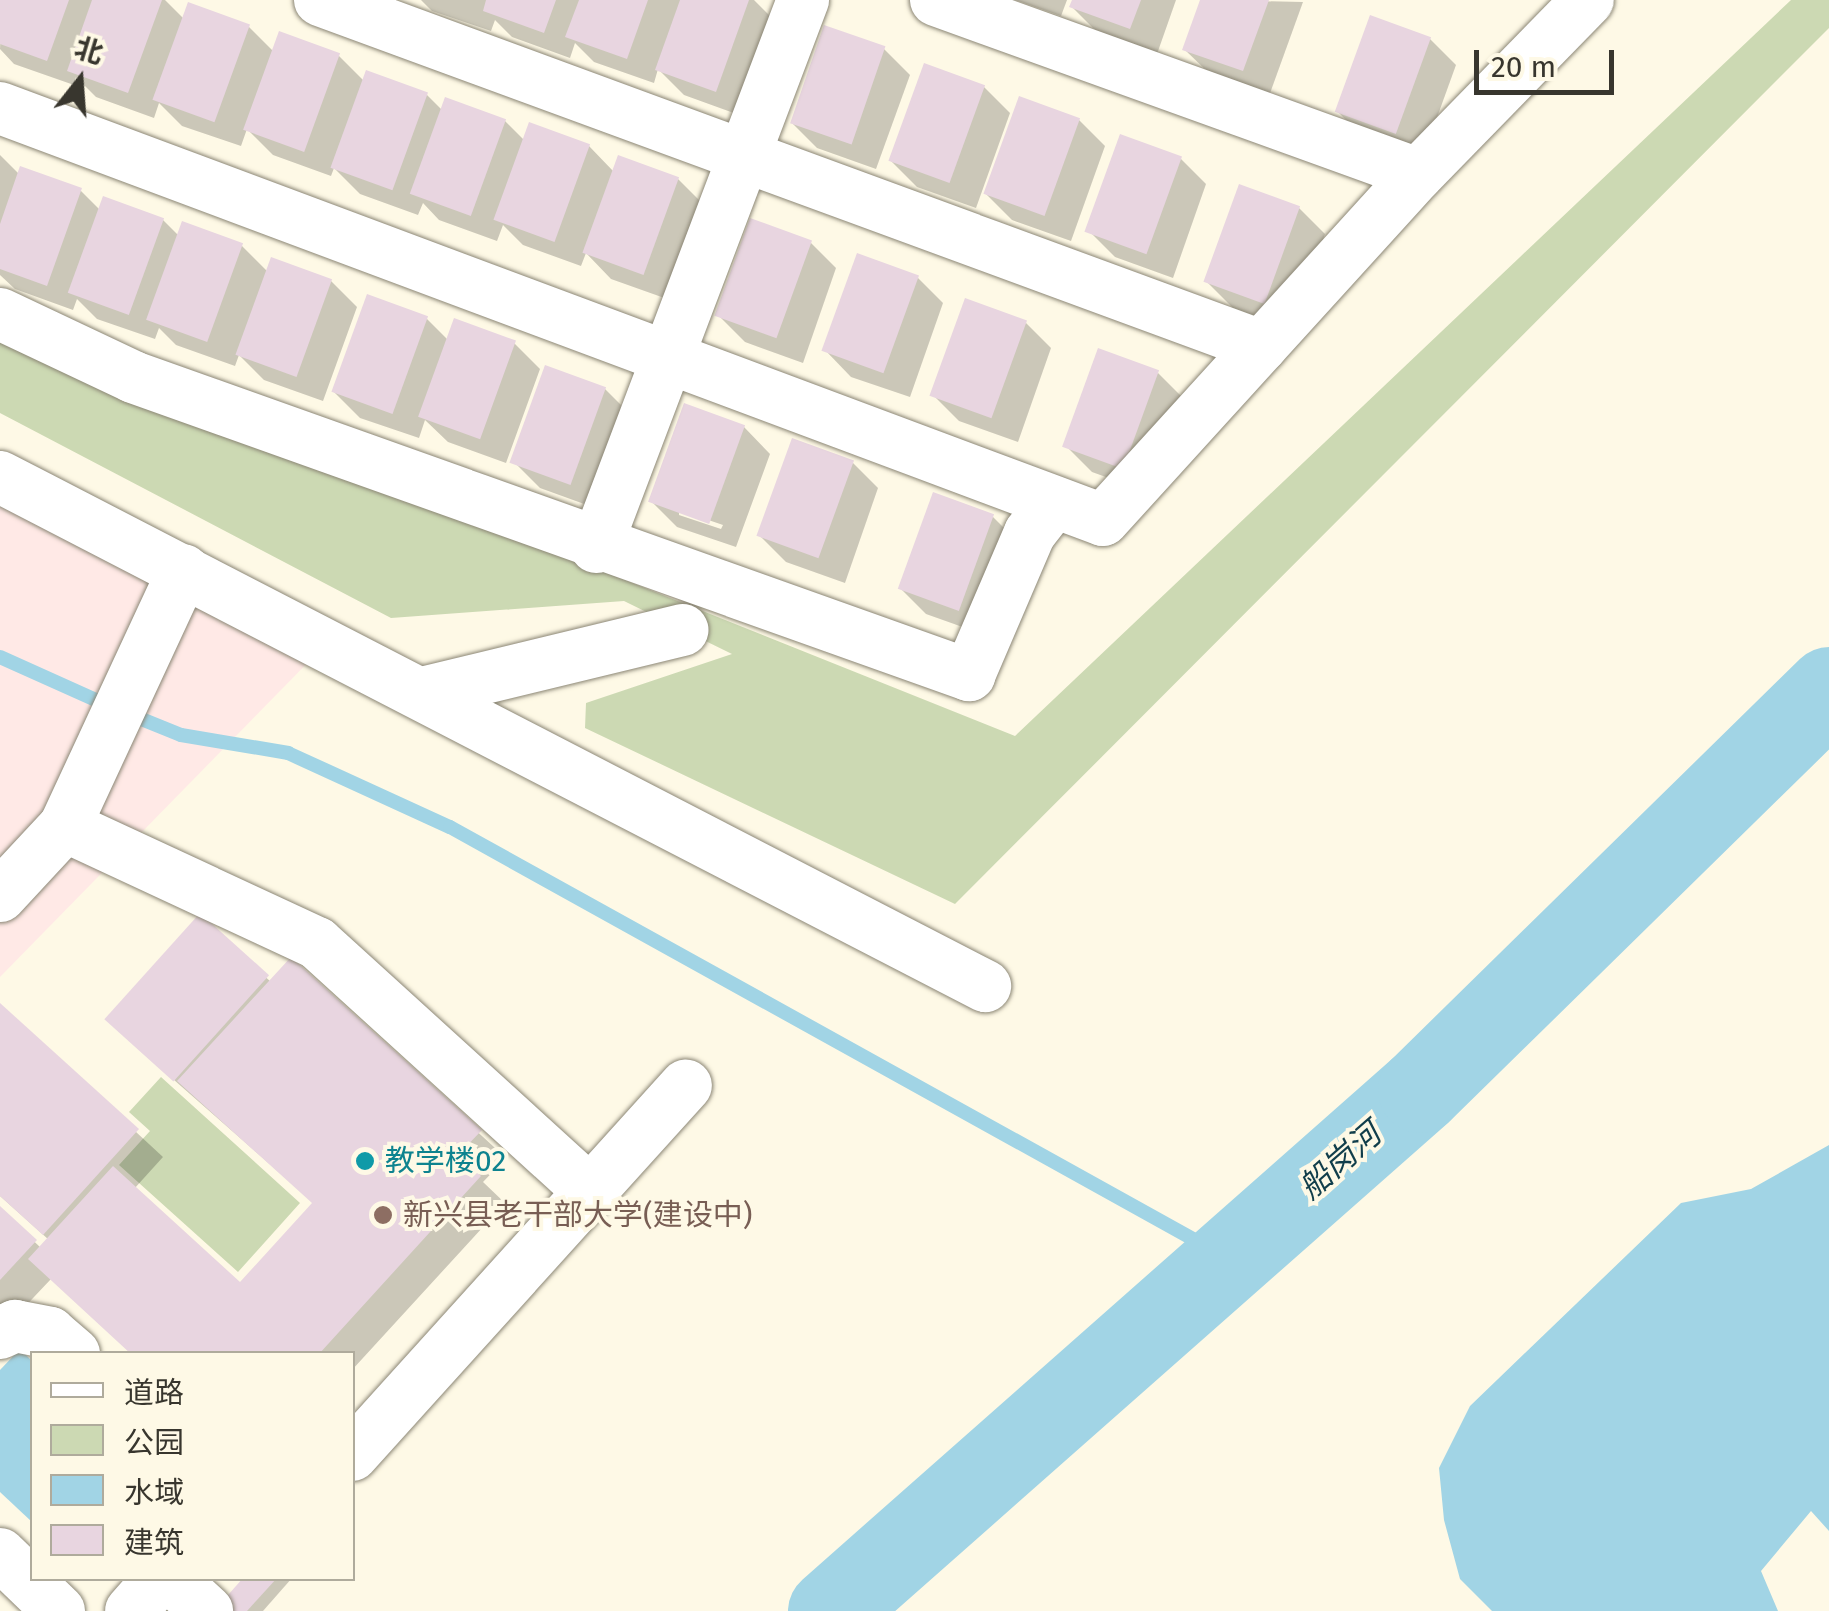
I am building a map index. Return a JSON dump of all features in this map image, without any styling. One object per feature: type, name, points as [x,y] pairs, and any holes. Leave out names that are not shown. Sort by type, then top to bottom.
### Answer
[{"type":"street","points":[[320,0],[1261,346]]},
{"type":"street","points":[[596,547],[803,0]]},
{"type":"street","points":[[936,0],[1418,174]]},
{"type":"street","points":[[0,108],[1103,520],[1566,5]]},
{"type":"street","points":[[0,314],[133,378],[596,547],[968,675],[1030,533],[1054,502]]},
{"type":"street","points":[[0,477],[984,986]]},
{"type":"street","points":[[0,896],[65,826],[184,570]]},
{"type":"street","points":[[422,693],[683,630]]},
{"type":"street","points":[[65,826],[317,943],[591,1192]]},
{"type":"street","points":[[355,1452],[686,1086]]},
{"type":"street","points":[[0,1333],[16,1326],[50,1333],[71,1351]]},
{"type":"street","points":[[0,1554],[59,1611]]},
{"type":"street","points":[[131,1611],[157,1581]]},
{"type":"street","points":[[174,1581],[207,1611]]},
{"type":"shaded area","points":[[0,477],[327,643],[0,977]]},
{"type":"green space","points":[[1791,0],[1829,0],[1829,28],[955,904],[585,728],[586,703],[732,654],[624,601],[391,618],[0,413],[0,330],[1015,736]]},
{"type":"green space","points":[[161,1077],[300,1203],[238,1272],[119,1165],[150,1131],[129,1112]]},
{"type":"water","points":[[1829,1145],[1829,1531],[1811,1511],[1761,1571],[1778,1611],[1492,1611],[1460,1579],[1444,1520],[1439,1468],[1470,1406],[1681,1203],[1751,1189]]},
{"type":"water","points":[[20,1349],[30,1359],[30,1520],[0,1492],[0,1370]]},
{"type":"building","points":[[0,0],[69,0],[47,61],[0,44]]},
{"type":"building","points":[[92,0],[162,0],[128,93],[67,71]]},
{"type":"building","points":[[486,0],[556,0],[544,33],[483,11]]},
{"type":"building","points":[[579,0],[648,0],[627,59],[565,37]]},
{"type":"building","points":[[680,0],[749,0],[716,92],[655,70]]},
{"type":"building","points":[[1072,0],[1141,0],[1130,29],[1069,7]]},
{"type":"building","points":[[1200,0],[1269,0],[1243,71],[1182,50]]},
{"type":"building","points":[[188,2],[250,25],[214,122],[152,100]]},
{"type":"building","points":[[1370,15],[1431,37],[1396,134],[1335,112]]},
{"type":"building","points":[[824,25],[885,46],[852,144],[790,123]]},
{"type":"building","points":[[279,31],[340,53],[304,152],[243,130]]},
{"type":"building","points":[[924,63],[985,85],[950,183],[888,161]]},
{"type":"building","points":[[366,70],[428,93],[392,190],[330,168]]},
{"type":"building","points":[[1019,96],[1080,118],[1045,216],[983,194]]},
{"type":"building","points":[[445,97],[506,119],[471,216],[410,194]]},
{"type":"building","points":[[529,122],[590,144],[555,242],[493,220]]},
{"type":"building","points":[[1120,134],[1182,157],[1146,254],[1084,232]]},
{"type":"building","points":[[618,155],[679,177],[644,275],[582,253]]},
{"type":"building","points":[[20,166],[82,188],[47,286],[0,269],[0,224]]},
{"type":"building","points":[[1239,184],[1300,206],[1265,304],[1203,282]]},
{"type":"building","points":[[103,196],[164,218],[129,315],[68,293]]},
{"type":"building","points":[[750,218],[812,241],[776,338],[714,316]]},
{"type":"building","points":[[182,221],[243,243],[207,342],[146,320]]},
{"type":"building","points":[[857,253],[919,276],[883,373],[821,351]]},
{"type":"building","points":[[271,257],[332,279],[297,377],[235,355]]},
{"type":"building","points":[[367,294],[428,316],[393,414],[331,392]]},
{"type":"building","points":[[965,298],[1027,321],[991,418],[929,396]]},
{"type":"building","points":[[454,318],[516,341],[480,439],[418,417]]},
{"type":"building","points":[[1098,348],[1159,370],[1123,469],[1062,447]]},
{"type":"building","points":[[545,365],[606,387],[571,485],[509,463]]},
{"type":"building","points":[[684,403],[745,425],[709,524],[648,502]]},
{"type":"building","points":[[792,438],[854,461],[818,558],[756,536]]},
{"type":"building","points":[[933,492],[994,514],[959,611],[898,589]]},
{"type":"building","points":[[200,913],[269,975],[173,1081],[104,1019]]},
{"type":"building","name":"教学楼02","points":[[291,957],[482,1130],[458,1155],[481,1176],[322,1351],[128,1351],[28,1259],[113,1166],[240,1282],[312,1203],[177,1081]]},
{"type":"building","points":[[0,1003],[139,1129],[43,1235],[0,1196]]},
{"type":"building","points":[[0,1206],[37,1240],[0,1280]]},
{"type":"building","points":[[240,1581],[274,1581],[247,1611],[214,1611]]},
{"type":"waterway","points":[[0,657],[109,706]]},
{"type":"waterway","name":"船岗河","points":[[830,1611],[1420,1090],[1829,689]]},
{"type":"waterway","points":[[129,714],[181,735],[288,753],[450,827],[1229,1259]]},
{"type":"place","name":"教学楼02","points":[[365,1161]]},
{"type":"place","name":"新兴县老干部大学(建设中)","points":[[383,1215]]}]
